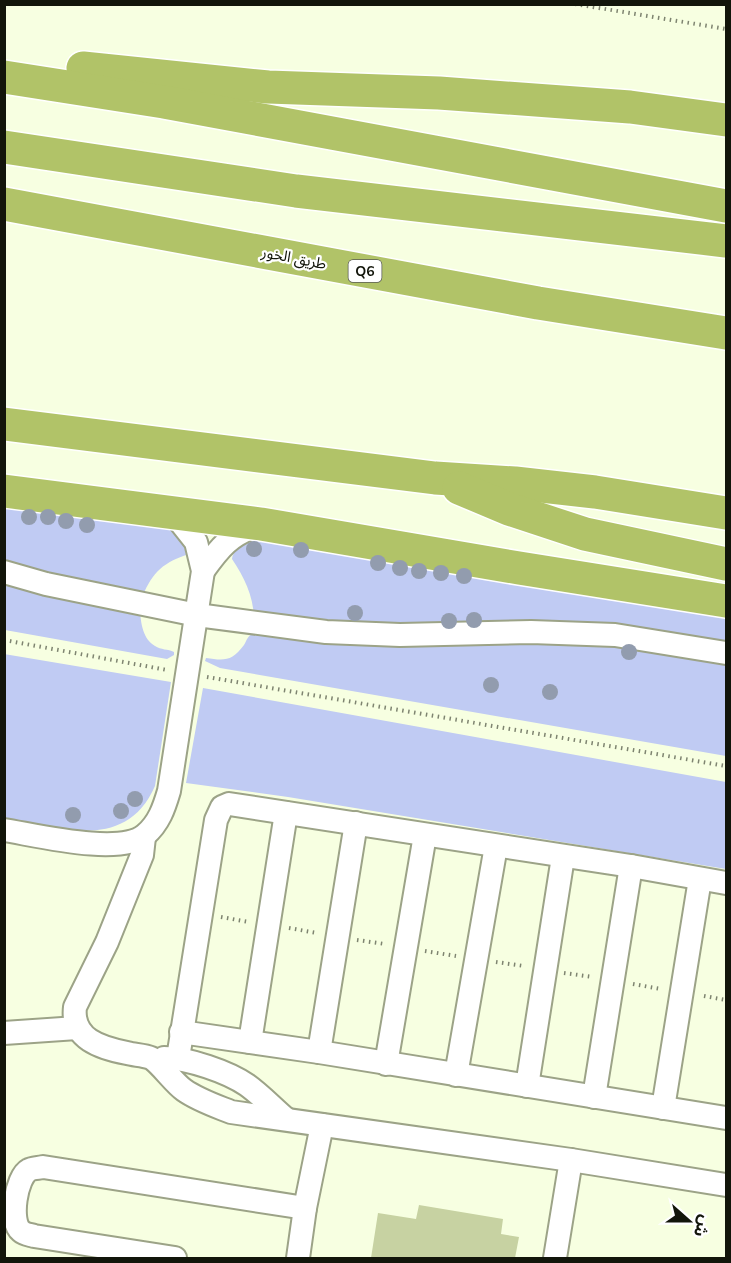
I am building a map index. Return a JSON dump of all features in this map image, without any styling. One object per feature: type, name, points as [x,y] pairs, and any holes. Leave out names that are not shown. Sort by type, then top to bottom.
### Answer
[{"type":"highway","points":[[4,60],[268,87],[439,93],[630,107],[726,120]]},
{"type":"highway","points":[[4,77],[164,102],[726,206]]},
{"type":"highway","points":[[4,147],[296,191],[726,242]]},
{"type":"highway","name":"طريق الخور","points":[[4,204],[538,303],[726,333]]},
{"type":"highway","points":[[4,424],[435,478],[515,483],[595,492],[726,513]]},
{"type":"highway","points":[[435,478],[509,509],[585,534],[726,564]]},
{"type":"highway","points":[[4,491],[261,524],[726,601]]},
{"type":"street","points":[[4,830],[109,845],[124,844],[144,837],[163,811],[169,791],[203,571],[196,542],[174,513]]},
{"type":"street","points":[[203,571],[227,540],[240,531],[261,524]]},
{"type":"street","points":[[4,572],[46,584],[197,615],[326,632],[400,635],[531,632],[615,635],[726,653]]},
{"type":"street","points":[[178,1058],[219,812],[222,807],[229,804],[631,866],[726,883]]},
{"type":"street","points":[[250,1042],[286,813]]},
{"type":"street","points":[[319,1052],[356,823]]},
{"type":"street","points":[[386,1064],[425,835]]},
{"type":"street","points":[[144,837],[142,855],[107,942],[75,1006],[74,1017],[77,1028],[91,1040],[117,1051],[152,1058],[178,1058],[200,1063],[246,1084],[286,1119]]},
{"type":"street","points":[[456,1075],[496,846]]},
{"type":"street","points":[[526,1086],[563,857]]},
{"type":"street","points":[[594,1097],[631,866]]},
{"type":"street","points":[[663,1108],[700,879]]},
{"type":"street","points":[[4,1033],[77,1028]]},
{"type":"street","points":[[181,1032],[726,1118]]},
{"type":"street","points":[[152,1058],[186,1092],[231,1113],[571,1160],[726,1185]]},
{"type":"street","points":[[298,1258],[305,1208],[322,1125]]},
{"type":"street","points":[[555,1258],[571,1160]]},
{"type":"street","points":[[175,1258],[34,1236],[21,1231],[14,1215],[19,1181],[29,1169],[43,1167],[305,1208]]},
{"type":"path","points":[[575,4],[726,29]]},
{"type":"path","points":[[4,640],[726,766]]},
{"type":"shaded area","points":[[4,501],[157,520],[182,535],[186,555],[169,562],[153,577],[141,600],[5,565]]},
{"type":"shaded area","points":[[257,540],[726,609],[726,646],[254,617],[247,586],[232,559],[238,549]]},
{"type":"shaded area","points":[[4,580],[140,611],[145,635],[151,643],[174,652],[174,655],[167,659],[5,630]]},
{"type":"shaded area","points":[[252,634],[327,639],[614,643],[726,660],[726,756],[220,668],[205,661],[206,658],[228,659],[232,657]]},
{"type":"shaded area","points":[[4,654],[171,682],[155,786],[143,807],[127,820],[110,828],[90,831],[69,830],[5,819]]},
{"type":"shaded area","points":[[203,688],[726,782],[726,869],[288,797],[186,783]]},
{"type":"building","points":[[419,1205],[503,1219],[501,1234],[519,1237],[515,1258],[371,1258],[378,1213],[416,1219]]}]
